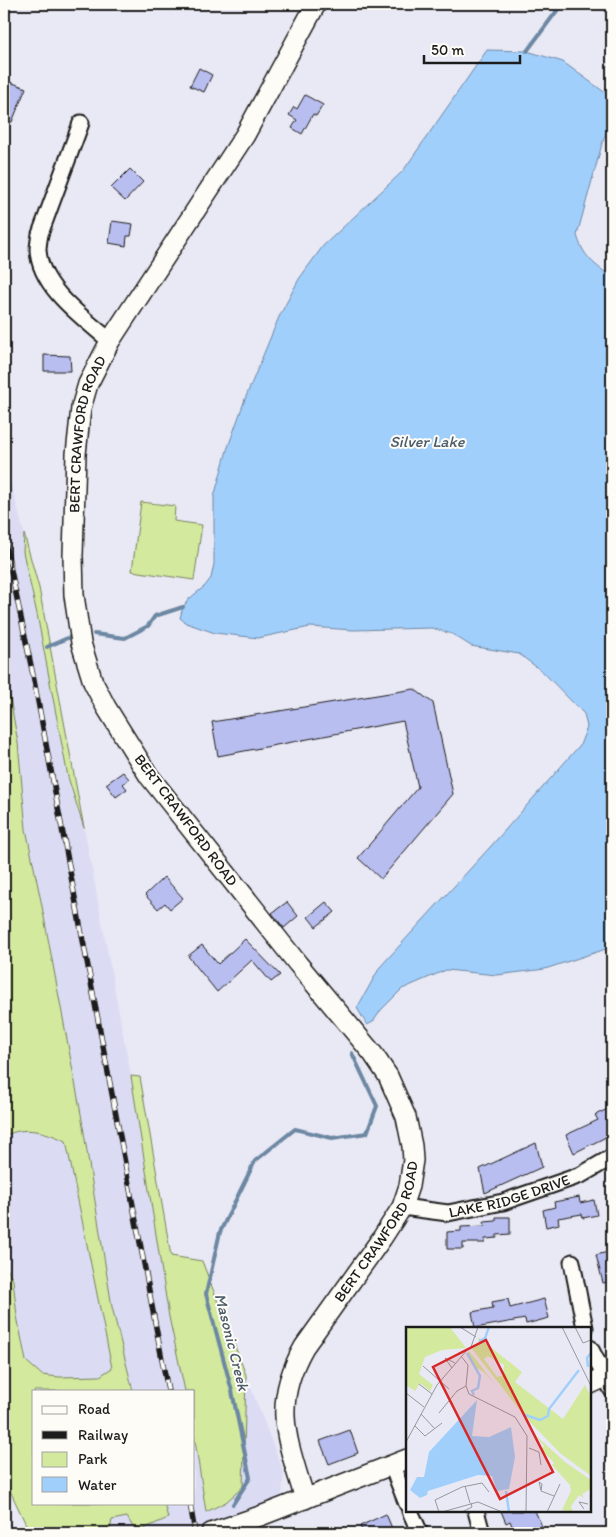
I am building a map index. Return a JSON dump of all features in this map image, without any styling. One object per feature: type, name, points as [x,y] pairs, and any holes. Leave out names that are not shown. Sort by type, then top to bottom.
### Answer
[{"type":"street","name":"BERT CRAWFORD ROAD","points":[[305,1499],[284,1424],[284,1401],[290,1375],[304,1347],[402,1207],[412,1174],[412,1146],[406,1117],[388,1076],[373,1054],[298,964],[149,776],[106,707],[93,682],[81,643],[74,595],[73,556],[76,454],[82,408],[88,384],[110,341],[245,135],[316,4]]},
{"type":"street","points":[[81,123],[40,234],[38,251],[42,268],[49,282],[60,296],[110,341]]},
{"type":"street","name":"LAKE RIDGE DRIVE","points":[[402,1207],[448,1213],[503,1202],[581,1175],[612,1157]]},
{"type":"street","points":[[572,1262],[585,1327]]},
{"type":"street","points":[[591,1350],[605,1381]]},
{"type":"street","points":[[211,1533],[399,1462],[406,1499]]},
{"type":"street","points":[[410,1512],[420,1533]]},
{"type":"street","points":[[476,1512],[482,1533]]},
{"type":"shaded area","points":[[4,458],[39,588],[131,1076],[140,1077],[171,1256],[202,1261],[284,1473],[281,1508],[215,1533],[30,1533],[4,1478]]},
{"type":"green space","points":[[141,502],[175,506],[174,521],[202,525],[194,580],[132,571]]},
{"type":"green space","points":[[24,534],[39,588],[84,828],[68,777],[37,614],[23,552]]},
{"type":"green space","points":[[4,664],[18,743],[26,829],[81,1114],[112,1307],[133,1390],[32,1390],[32,1504],[164,1504],[168,1518],[136,1532],[127,1517],[112,1520],[110,1530],[103,1533],[30,1533],[4,1478],[4,1263],[13,1280],[17,1316],[26,1361],[42,1375],[59,1377],[100,1376],[112,1368],[66,1141],[51,1135],[28,1130],[4,1136]]},
{"type":"green space","points":[[131,1076],[140,1077],[171,1256],[202,1261],[246,1375],[243,1487],[226,1502],[206,1512],[195,1440],[195,1390],[185,1390],[169,1317]]},
{"type":"water","name":"Silver Lake","points":[[487,50],[527,51],[563,62],[607,94],[607,114],[610,123],[602,144],[577,235],[586,255],[612,277],[612,947],[545,969],[497,975],[446,970],[402,989],[381,1010],[373,1022],[367,1025],[357,1008],[380,967],[492,845],[580,745],[587,727],[584,714],[543,672],[519,654],[471,646],[452,634],[432,628],[353,630],[310,627],[258,638],[215,633],[186,623],[180,618],[183,607],[189,599],[205,586],[211,578],[214,564],[214,497],[227,450],[245,399],[279,317],[299,279],[323,246],[403,171]]},
{"type":"building","points":[[199,68],[212,75],[204,92],[190,86]]},
{"type":"building","points":[[10,82],[26,88],[12,122],[4,119],[4,98]]},
{"type":"building","points":[[305,95],[323,105],[316,116],[313,114],[302,134],[292,128],[297,120],[289,115],[294,107],[297,109]]},
{"type":"building","points":[[130,169],[143,182],[125,201],[111,188]]},
{"type":"building","points":[[112,221],[133,224],[131,236],[127,236],[126,246],[109,243]]},
{"type":"building","points":[[44,355],[70,356],[71,371],[44,371]]},
{"type":"building","points":[[414,689],[433,703],[453,794],[381,879],[358,858],[418,787],[403,721],[218,756],[212,722]]},
{"type":"building","points":[[123,772],[129,779],[123,784],[127,789],[116,797],[106,784]]},
{"type":"building","points":[[164,877],[183,898],[170,909],[165,903],[158,909],[145,895]]},
{"type":"building","points":[[287,902],[298,916],[284,928],[272,913]]},
{"type":"building","points":[[326,902],[335,912],[316,927],[308,917]]},
{"type":"building","points":[[245,939],[280,975],[271,982],[252,960],[217,992],[188,956],[202,945],[218,964]]},
{"type":"building","points":[[612,1107],[612,1134],[574,1153],[566,1135],[598,1120],[595,1115]]},
{"type":"building","points":[[536,1143],[542,1167],[485,1193],[480,1169]]},
{"type":"building","points":[[579,1197],[580,1203],[594,1200],[597,1215],[583,1218],[582,1214],[558,1218],[559,1224],[546,1227],[543,1210],[555,1207],[554,1202]]},
{"type":"building","points":[[496,1217],[510,1217],[510,1234],[497,1235],[497,1238],[485,1239],[485,1243],[463,1243],[463,1249],[447,1249],[447,1232],[461,1231],[461,1227],[485,1226],[484,1222],[496,1221]]},
{"type":"building","points":[[612,1251],[612,1281],[603,1283],[596,1255]]},
{"type":"building","points":[[508,1299],[510,1308],[544,1299],[549,1318],[526,1324],[525,1319],[475,1327],[472,1312],[493,1308],[492,1302]]},
{"type":"building","points":[[350,1430],[358,1453],[329,1464],[320,1441]]},
{"type":"building","points":[[501,1512],[535,1512],[545,1533],[515,1533],[510,1521],[506,1523]]},
{"type":"building","points":[[386,1514],[394,1533],[363,1533],[360,1526]]},
{"type":"waterway","name":"Masonic Creek","points":[[527,51],[562,4]]},
{"type":"waterway","points":[[94,634],[125,638],[148,626],[155,616],[183,607]]},
{"type":"waterway","points":[[47,647],[72,636]]},
{"type":"waterway","name":"Masonic Creek","points":[[233,1504],[250,1478],[232,1391],[206,1294],[220,1232],[255,1161],[295,1129],[332,1138],[367,1133],[377,1106],[352,1053]]},
{"type":"railway","points":[[4,537],[33,675],[168,1390]]},
{"type":"railway","points":[[190,1504],[195,1533]]}]
